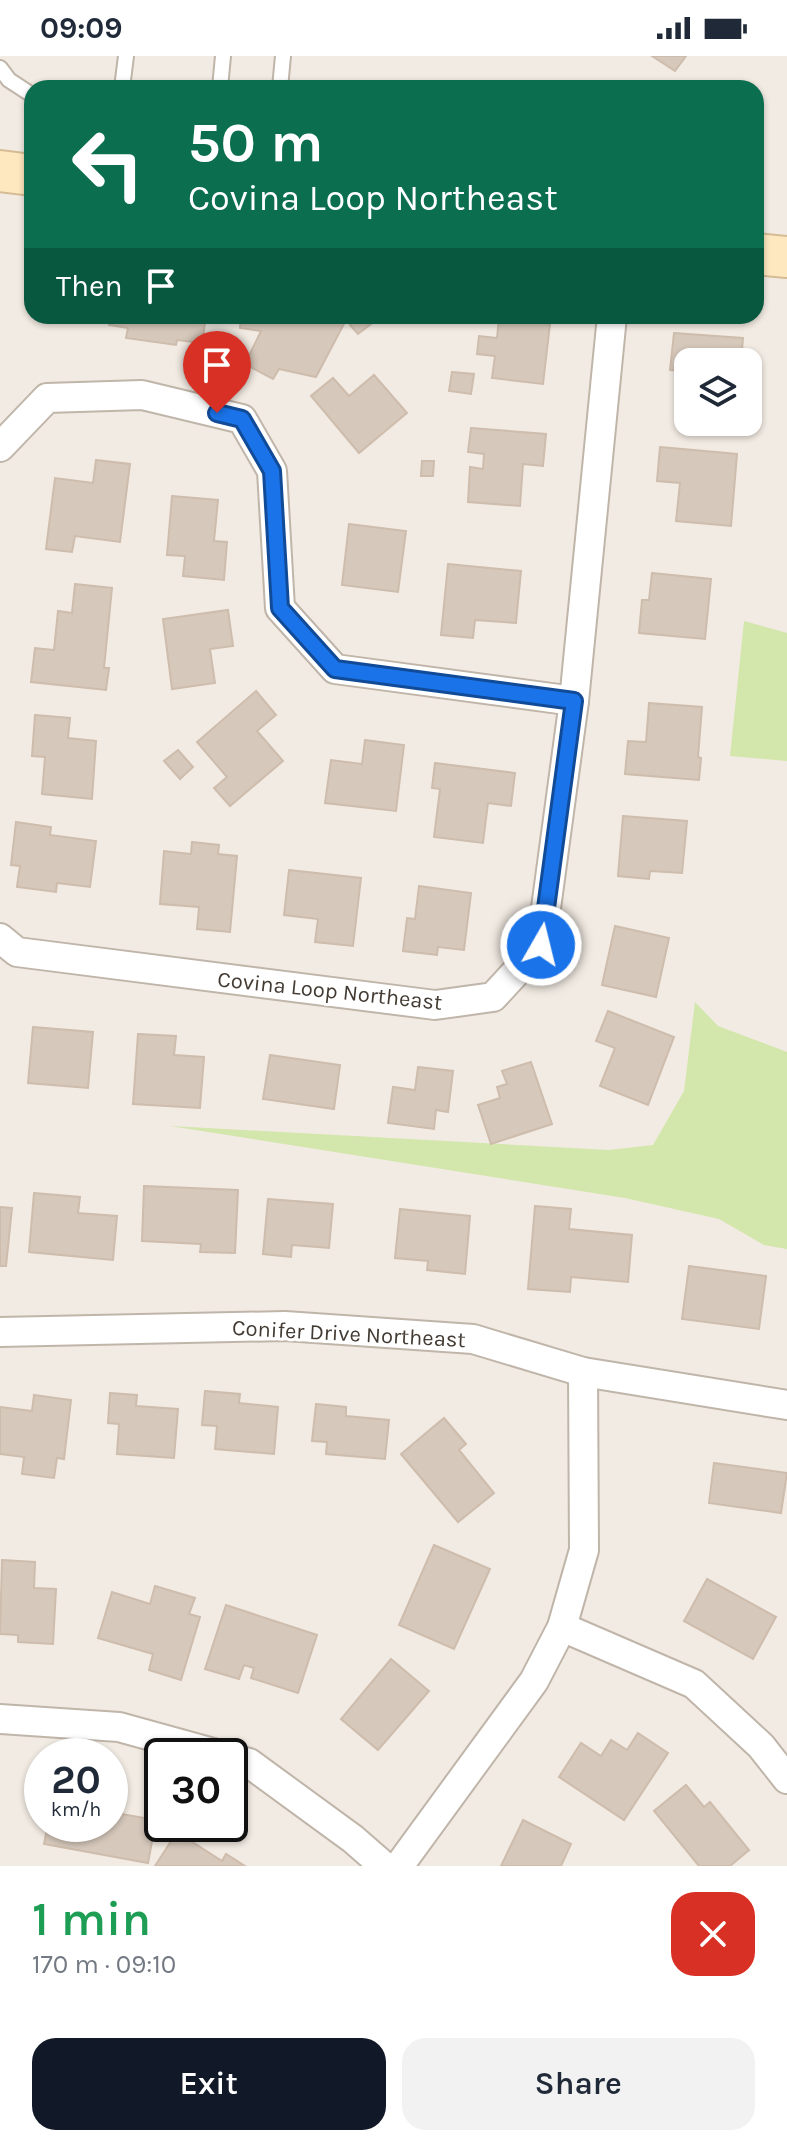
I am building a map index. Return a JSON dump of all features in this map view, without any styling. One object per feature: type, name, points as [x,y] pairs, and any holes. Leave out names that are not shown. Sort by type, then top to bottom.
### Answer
[{"type":"street","points":[[0,171],[24,174]]},
{"type":"street","points":[[764,255],[787,257]]},
{"type":"street","name":"Covina Loop Northeast","points":[[0,938],[17,952],[435,1005],[493,997],[541,945],[574,701],[611,324]]},
{"type":"street","points":[[0,447],[47,398],[142,395],[242,419],[272,471],[280,608],[335,669],[574,701]]},
{"type":"street","name":"Conifer Drive Northeast","points":[[0,1332],[285,1326],[473,1339],[583,1372],[787,1405]]},
{"type":"street","points":[[399,1866],[534,1681],[562,1627],[584,1550],[583,1372]]},
{"type":"street","points":[[562,1627],[694,1684],[761,1746],[787,1779]]},
{"type":"street","points":[[0,1719],[119,1727],[159,1738]]},
{"type":"street","points":[[248,1763],[353,1839],[384,1866]]},
{"type":"lane","points":[[123,80],[126,56]]},
{"type":"lane","points":[[221,80],[223,56]]},
{"type":"lane","points":[[281,80],[283,56]]},
{"type":"lane","points":[[0,68],[9,80],[24,90]]},
{"type":"green space","points":[[744,621],[787,633],[787,761],[730,756]]},
{"type":"green space","points":[[695,1002],[718,1026],[787,1052],[787,1249],[764,1245],[719,1219],[625,1198],[170,1126],[609,1150],[653,1145],[684,1091]]},
{"type":"building","points":[[652,56],[686,56],[675,71]]},
{"type":"building","points":[[205,324],[202,343],[177,340],[176,345],[126,338],[128,328],[109,325]]},
{"type":"building","points":[[240,324],[344,324],[316,377],[279,369],[273,379],[245,364],[261,331],[240,328]]},
{"type":"building","points":[[351,324],[371,324],[358,334]]},
{"type":"building","points":[[498,324],[550,324],[543,384],[492,378],[495,356],[477,354],[479,336],[497,338]]},
{"type":"building","points":[[674,333],[743,338],[742,348],[674,348],[674,370],[670,370]]},
{"type":"building","points":[[452,372],[474,374],[471,394],[449,391]]},
{"type":"building","points":[[374,375],[407,413],[359,453],[311,396],[333,378],[349,396]]},
{"type":"building","points":[[471,428],[546,434],[543,466],[523,464],[520,506],[468,502],[470,467],[483,469],[484,454],[468,452]]},
{"type":"building","points":[[660,447],[737,454],[731,526],[676,521],[680,483],[657,481]]},
{"type":"building","points":[[96,460],[130,464],[120,542],[75,536],[72,552],[46,549],[55,478],[93,483]]},
{"type":"building","points":[[422,461],[434,461],[433,476],[421,476]]},
{"type":"building","points":[[172,496],[218,500],[214,541],[227,542],[224,580],[183,576],[185,556],[167,555]]},
{"type":"building","points":[[349,524],[406,531],[398,592],[342,585]]},
{"type":"building","points":[[448,564],[521,571],[516,623],[475,620],[473,638],[441,635]]},
{"type":"building","points":[[652,573],[711,579],[705,639],[639,633],[642,600],[649,600]]},
{"type":"building","points":[[75,584],[112,588],[104,668],[109,668],[106,690],[31,682],[35,648],[54,650],[58,611],[72,613]]},
{"type":"building","points":[[228,610],[233,646],[210,649],[215,683],[172,689],[163,619]]},
{"type":"building","points":[[256,691],[276,715],[257,731],[283,761],[230,806],[214,788],[227,777],[197,742]]},
{"type":"building","points":[[649,703],[702,707],[699,780],[625,774],[628,741],[646,742]]},
{"type":"building","points":[[35,715],[70,718],[68,738],[96,741],[92,799],[42,794],[45,757],[32,756]]},
{"type":"building","points":[[365,740],[404,745],[396,811],[325,803],[331,760],[362,764]]},
{"type":"building","points":[[178,750],[193,767],[180,779],[164,761]]},
{"type":"building","points":[[435,763],[515,773],[511,806],[488,803],[483,843],[434,837],[440,789],[432,788]]},
{"type":"building","points":[[623,816],[687,821],[682,873],[650,871],[649,879],[618,876]]},
{"type":"building","points":[[16,822],[51,827],[50,835],[96,841],[90,887],[57,883],[56,892],[17,887],[20,866],[11,865]]},
{"type":"building","points":[[192,842],[219,845],[218,854],[237,856],[230,932],[197,929],[199,907],[160,904],[164,851],[191,854]]},
{"type":"building","points":[[289,870],[361,878],[353,946],[315,942],[318,919],[284,915]]},
{"type":"building","points":[[419,886],[471,893],[464,950],[438,947],[437,955],[403,951],[407,918],[415,919]]},
{"type":"building","points":[[615,926],[669,938],[656,997],[602,985]]},
{"type":"building","points":[[608,1011],[674,1037],[648,1105],[600,1086],[615,1048],[596,1041]]},
{"type":"building","points":[[33,1027],[93,1032],[88,1088],[28,1083]]},
{"type":"building","points":[[138,1034],[176,1036],[174,1055],[204,1057],[200,1108],[133,1104]]},
{"type":"building","points":[[270,1055],[340,1065],[334,1109],[263,1099]]},
{"type":"building","points":[[531,1062],[552,1124],[491,1144],[478,1105],[500,1098],[497,1087],[507,1084],[502,1071]]},
{"type":"building","points":[[418,1067],[453,1071],[448,1112],[436,1110],[434,1129],[388,1123],[393,1087],[415,1090]]},
{"type":"building","points":[[144,1186],[238,1190],[235,1253],[200,1252],[201,1244],[142,1241]]},
{"type":"building","points":[[34,1193],[80,1197],[78,1213],[117,1216],[113,1260],[29,1252]]},
{"type":"building","points":[[268,1199],[333,1204],[329,1248],[292,1245],[291,1257],[263,1254]]},
{"type":"building","points":[[535,1206],[571,1209],[569,1229],[632,1235],[628,1282],[571,1277],[570,1292],[528,1289]]},
{"type":"building","points":[[0,1207],[12,1208],[6,1266],[0,1266]]},
{"type":"building","points":[[400,1209],[470,1216],[465,1274],[427,1270],[428,1261],[395,1258]]},
{"type":"building","points":[[689,1266],[766,1276],[759,1329],[682,1319]]},
{"type":"building","points":[[205,1391],[240,1394],[239,1403],[278,1407],[274,1454],[215,1449],[217,1426],[202,1425]]},
{"type":"building","points":[[110,1393],[137,1395],[136,1406],[178,1409],[174,1458],[117,1454],[119,1424],[108,1423]]},
{"type":"building","points":[[34,1395],[71,1400],[64,1459],[57,1458],[54,1478],[22,1474],[24,1457],[0,1454],[0,1407],[32,1411]]},
{"type":"building","points":[[316,1404],[346,1407],[346,1416],[389,1420],[385,1459],[326,1454],[327,1442],[312,1441]]},
{"type":"building","points":[[444,1418],[466,1444],[459,1450],[494,1493],[458,1522],[401,1454]]},
{"type":"building","points":[[714,1463],[787,1473],[781,1513],[709,1503]]},
{"type":"building","points":[[434,1545],[490,1569],[454,1649],[399,1625]]},
{"type":"building","points":[[2,1560],[35,1562],[34,1588],[56,1589],[53,1644],[18,1642],[18,1635],[0,1634]]},
{"type":"building","points":[[707,1579],[776,1617],[753,1659],[684,1621]]},
{"type":"building","points":[[155,1586],[195,1598],[189,1614],[200,1617],[181,1680],[149,1670],[153,1654],[98,1638],[112,1592],[150,1604]]},
{"type":"building","points":[[226,1605],[317,1635],[298,1693],[251,1678],[254,1668],[244,1665],[239,1679],[205,1669]]},
{"type":"building","points":[[391,1659],[429,1691],[378,1750],[341,1719]]},
{"type":"building","points":[[638,1733],[668,1753],[624,1820],[559,1777],[581,1743],[601,1756],[611,1740],[627,1750]]},
{"type":"building","points":[[686,1785],[704,1807],[710,1802],[749,1850],[730,1866],[699,1866],[654,1811]]},
{"type":"building","points":[[128,1815],[144,1818],[144,1842],[152,1842],[148,1863],[44,1844],[128,1842]]},
{"type":"building","points":[[523,1820],[571,1844],[561,1866],[501,1866]]},
{"type":"building","points":[[171,1842],[193,1842],[222,1861],[226,1854],[245,1866],[155,1866]]},
{"type":"route","points":[[217,413],[242,419],[272,471],[280,608],[335,669],[574,701],[541,945]]}]
